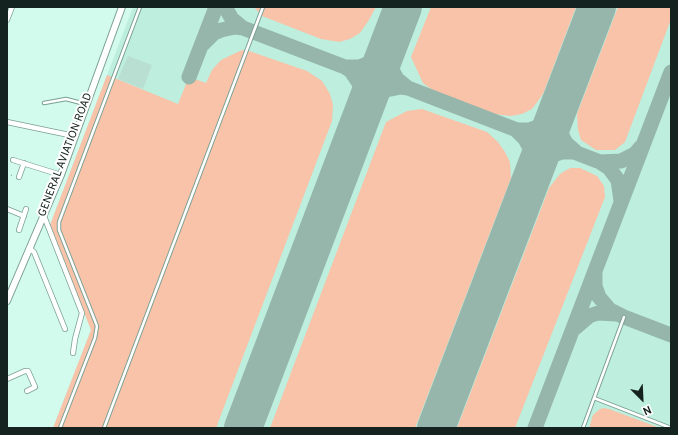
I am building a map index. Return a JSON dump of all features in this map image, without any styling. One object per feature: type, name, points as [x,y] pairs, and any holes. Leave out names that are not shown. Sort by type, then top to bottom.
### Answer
[{"type":"main road","name":"GENERAL AVIATION ROAD","points":[[7,301],[44,216],[122,7]]},
{"type":"street","points":[[7,20],[12,7]]},
{"type":"street","points":[[7,122],[74,136]]},
{"type":"street","points":[[13,160],[60,175]]},
{"type":"street","points":[[19,177],[24,163]]},
{"type":"street","points":[[7,208],[24,216]]},
{"type":"street","points":[[19,230],[26,209]]},
{"type":"street","points":[[44,216],[82,313],[74,339],[73,353]]},
{"type":"street","points":[[29,248],[34,252],[65,329]]},
{"type":"street","points":[[7,379],[28,371],[35,387],[27,392]]},
{"type":"lane","points":[[60,428],[95,338],[97,326],[59,230],[59,222],[140,7]]},
{"type":"lane","points":[[104,428],[263,7]]},
{"type":"lane","points":[[44,103],[66,99],[85,104]]},
{"type":"lane","points":[[584,428],[624,317]]},
{"type":"lane","points":[[594,398],[671,428]]},
{"type":"path","points":[[7,174],[19,177]]},
{"type":"shaded area","points":[[133,7],[671,7],[671,428],[53,428],[91,330],[50,225]]},
{"type":"shaded area","points":[[254,7],[376,7],[360,33],[350,39],[339,42],[321,39],[262,16]]},
{"type":"shaded area","points":[[431,7],[576,7],[543,94],[532,109],[522,114],[511,116],[494,114],[434,91],[423,83],[411,57]]},
{"type":"shaded area","points":[[618,7],[671,7],[671,19],[625,142],[615,150],[596,150],[581,140],[578,130],[577,114]]},
{"type":"shaded area","points":[[242,50],[249,51],[307,71],[322,81],[330,94],[333,105],[332,121],[216,428],[53,428],[91,330],[50,225],[107,75],[178,104],[189,77],[206,83],[212,70],[221,60]]},
{"type":"shaded area","points":[[422,109],[487,132],[498,142],[505,152],[510,162],[511,178],[415,428],[270,428],[386,122],[407,111]]},
{"type":"shaded area","points":[[570,168],[580,168],[597,176],[604,186],[605,197],[515,428],[457,428],[549,188],[560,174]]},
{"type":"shaded area","points":[[604,408],[660,428],[589,428],[593,415],[600,409]]},
{"type":"building","points":[[128,56],[152,65],[143,89],[118,79]]},
{"type":"taxiway","points":[[189,77],[216,7]]},
{"type":"taxiway","points":[[225,7],[232,19],[243,28],[345,67],[351,71],[363,89],[364,110]]},
{"type":"taxiway","points":[[203,44],[214,33],[221,30],[235,27],[243,28]]},
{"type":"taxiway","points":[[389,44],[390,66],[397,79],[408,88],[600,162],[621,161],[635,154],[641,147]]},
{"type":"taxiway","points":[[345,67],[360,67],[367,64],[380,56],[389,44]]},
{"type":"taxiway","points":[[535,428],[671,72]]},
{"type":"taxiway","points":[[364,110],[373,98],[386,90],[401,87],[408,88]]},
{"type":"taxiway","points":[[558,108],[559,130],[566,143],[575,151]]},
{"type":"taxiway","points":[[519,130],[529,130],[543,125],[558,108]]},
{"type":"taxiway","points":[[517,131],[525,139],[532,152],[533,174]]},
{"type":"taxiway","points":[[533,174],[548,157],[562,152],[573,152]]},
{"type":"taxiway","points":[[600,162],[609,168],[618,180],[621,201]]},
{"type":"taxiway","points":[[595,274],[595,286],[599,297],[610,310],[671,335]]},
{"type":"taxiway","points":[[575,328],[589,316],[598,313],[616,314]]},
{"type":"runway","points":[[243,428],[403,7]]},
{"type":"runway","points":[[436,428],[597,7]]}]
